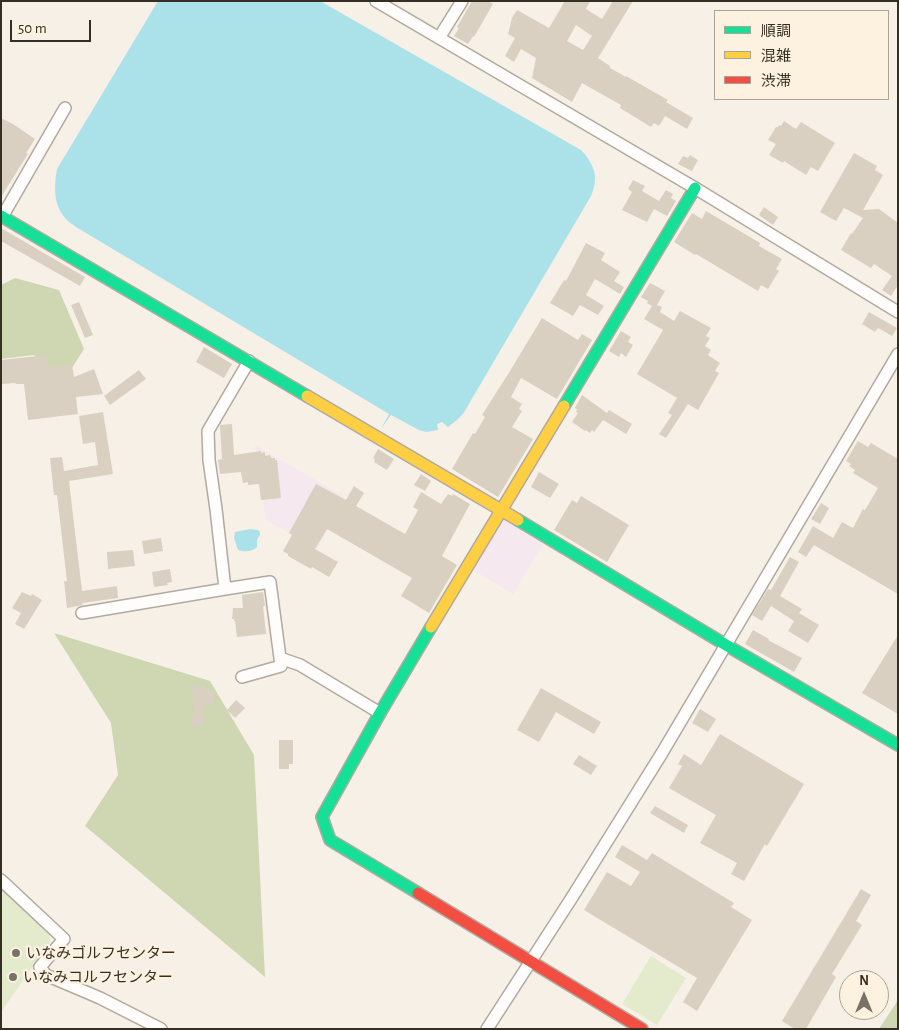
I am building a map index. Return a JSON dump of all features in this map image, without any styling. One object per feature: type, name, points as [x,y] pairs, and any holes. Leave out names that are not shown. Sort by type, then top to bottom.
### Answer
[{"type":"street","points":[[376,1],[695,188],[898,312]]},
{"type":"street","points":[[440,38],[462,1]]},
{"type":"street","points":[[65,108],[2,217],[898,745]]},
{"type":"street","points":[[642,1029],[330,840],[322,817],[380,713],[695,188]]},
{"type":"street","points":[[487,1029],[662,753],[898,354]]},
{"type":"street","points":[[225,589],[209,460],[208,431],[249,361]]},
{"type":"street","points":[[82,613],[270,582],[280,666],[242,677]]},
{"type":"street","points":[[280,658],[300,665],[380,713]]},
{"type":"street","points":[[1,880],[64,939],[40,967],[46,975],[100,998],[161,1029]]},
{"type":"shaded area","points":[[255,445],[346,498],[317,549],[266,520]]},
{"type":"shaded area","points":[[501,518],[543,544],[513,594],[470,568]]},
{"type":"green space","points":[[15,278],[59,290],[84,349],[65,379],[34,355],[1,359],[1,285]]},
{"type":"green space","points":[[54,633],[210,681],[254,755],[265,977],[85,826],[118,775],[111,723]]},
{"type":"green space","name":"いなみゴルフセンター","points":[[1,886],[49,931],[50,942],[1,1012]]},
{"type":"green space","points":[[651,956],[686,978],[657,1025],[622,1004]]},
{"type":"green space","points":[[898,1000],[898,1029],[879,1029],[885,1020],[889,1020],[889,1014]]},
{"type":"water","points":[[158,1],[320,1],[581,150],[589,160],[595,176],[591,196],[463,414],[448,427],[442,422],[437,424],[438,430],[426,432],[391,415],[381,429],[389,414],[76,227],[62,214],[56,196],[55,182],[57,169]]},
{"type":"water","points":[[250,529],[260,532],[257,547],[248,551],[238,550],[234,538],[235,532]]},
{"type":"building","points":[[472,1],[488,1],[493,4],[468,44],[454,36]]},
{"type":"building","points":[[565,1],[590,1],[586,9],[602,19],[613,1],[633,1],[598,58],[610,66],[610,68],[668,100],[666,102],[693,118],[687,129],[665,116],[659,126],[654,123],[651,127],[620,108],[621,105],[582,83],[572,102],[532,78],[536,58],[521,49],[514,62],[505,56],[515,38],[508,34],[512,18],[517,10],[549,28]],"holes":[[[576,25],[592,36],[583,50],[567,41]]]},
{"type":"building","points":[[1,118],[35,139],[26,153],[28,154],[1,197]]},
{"type":"building","points":[[784,121],[796,129],[801,122],[835,143],[818,171],[811,167],[806,175],[784,161],[783,163],[769,155],[776,144],[768,140],[776,127],[781,126]]},
{"type":"building","points":[[854,153],[877,166],[875,170],[883,175],[863,210],[879,209],[898,223],[898,285],[891,296],[882,290],[892,276],[874,264],[871,268],[841,250],[863,218],[844,208],[836,221],[820,212]]},
{"type":"building","points":[[690,155],[698,160],[692,171],[678,164],[683,156],[688,158]]},
{"type":"building","points":[[633,180],[645,186],[642,191],[659,201],[666,190],[673,194],[671,198],[676,201],[667,216],[654,209],[647,222],[622,210],[632,192],[628,189]]},
{"type":"building","points":[[764,207],[778,217],[773,225],[759,215]]},
{"type":"building","points":[[706,211],[760,243],[759,246],[782,259],[776,269],[779,271],[768,289],[761,285],[758,291],[674,242],[692,213],[702,219]]},
{"type":"building","points":[[1,228],[85,277],[80,286],[1,241]]},
{"type":"building","points":[[586,243],[605,253],[601,260],[620,272],[614,281],[624,287],[620,294],[595,279],[586,295],[604,306],[598,315],[580,305],[573,316],[550,303],[564,280],[566,281]]},
{"type":"building","points":[[650,283],[665,291],[657,305],[662,307],[660,312],[674,321],[680,311],[711,328],[706,336],[710,338],[705,346],[711,350],[708,355],[720,363],[715,371],[719,373],[698,410],[688,404],[666,438],[659,434],[672,415],[668,413],[677,398],[637,374],[663,330],[644,319],[652,306],[641,297]]},
{"type":"building","points":[[79,302],[93,335],[85,338],[71,305]]},
{"type":"building","points":[[869,312],[897,328],[892,336],[878,328],[875,332],[862,324]]},
{"type":"building","points":[[542,318],[578,340],[582,334],[592,340],[557,399],[521,378],[511,397],[522,404],[519,409],[522,411],[512,427],[533,439],[498,497],[452,469],[473,433],[475,434],[485,417],[482,415]]},
{"type":"building","points":[[621,331],[631,337],[628,342],[633,345],[626,357],[621,353],[619,357],[609,351]]},
{"type":"building","points":[[204,347],[232,364],[224,378],[196,362]]},
{"type":"building","points":[[47,355],[49,367],[72,365],[74,377],[94,369],[103,394],[76,397],[78,414],[28,420],[24,384],[2,384],[1,360]]},
{"type":"building","points":[[139,370],[146,379],[110,405],[104,396]]},
{"type":"building","points":[[582,395],[607,413],[609,410],[632,424],[626,434],[603,420],[594,432],[592,430],[590,433],[572,422],[578,413],[575,408]]},
{"type":"building","points":[[103,412],[113,474],[69,481],[82,591],[117,586],[118,598],[82,603],[83,605],[67,608],[64,581],[67,581],[57,495],[54,495],[50,458],[62,457],[64,471],[98,465],[95,442],[83,444],[79,416]]},
{"type":"building","points":[[232,424],[234,455],[261,451],[261,453],[265,452],[265,456],[270,455],[271,458],[277,460],[281,498],[261,500],[259,484],[248,485],[248,482],[243,483],[241,472],[220,474],[218,460],[222,459],[220,425]]},
{"type":"building","points":[[858,441],[868,447],[871,443],[898,459],[898,594],[814,545],[806,557],[798,552],[813,526],[833,538],[842,522],[853,528],[863,509],[865,510],[878,488],[853,473],[855,470],[846,461]]},
{"type":"building","points":[[378,449],[394,459],[387,470],[374,462],[375,459],[373,458]]},
{"type":"building","points":[[539,472],[559,484],[550,498],[531,487]]},
{"type":"building","points":[[421,474],[431,481],[425,491],[414,485]]},
{"type":"building","points":[[316,484],[346,500],[354,486],[364,493],[356,506],[405,534],[418,510],[413,507],[421,492],[441,504],[448,494],[452,496],[453,494],[470,504],[442,556],[457,565],[429,613],[401,596],[412,578],[327,529],[315,549],[338,562],[329,577],[288,556],[283,551],[292,535],[289,533]]},
{"type":"building","points":[[581,496],[629,525],[607,562],[554,530],[572,500],[577,503]]},
{"type":"building","points":[[821,503],[829,508],[820,524],[811,519]]},
{"type":"building","points":[[161,538],[163,551],[144,554],[142,541]]},
{"type":"building","points":[[133,550],[135,566],[108,569],[107,552]]},
{"type":"building","points":[[790,557],[799,562],[780,596],[802,609],[799,613],[819,625],[808,643],[788,631],[794,621],[771,606],[762,621],[752,615],[768,589],[771,590]]},
{"type":"building","points":[[170,569],[172,582],[167,583],[168,585],[154,587],[152,572]]},
{"type":"building","points":[[22,592],[31,596],[32,594],[42,600],[24,629],[15,624],[21,613],[12,608]]},
{"type":"building","points":[[263,592],[266,634],[237,637],[235,621],[232,619],[233,608],[243,608],[242,595]]},
{"type":"building","points":[[753,630],[802,658],[794,672],[745,644]]},
{"type":"building","points":[[898,635],[898,714],[862,693]]},
{"type":"building","points":[[204,685],[205,691],[213,690],[214,704],[204,705],[204,727],[192,726],[192,715],[195,715],[192,687]]},
{"type":"building","points":[[541,688],[601,722],[594,734],[556,712],[539,742],[517,730]]},
{"type":"building","points":[[236,700],[245,708],[235,718],[227,710]]},
{"type":"building","points":[[700,709],[716,719],[708,732],[692,723]]},
{"type":"building","points":[[720,734],[804,784],[767,846],[765,844],[744,881],[731,874],[737,863],[700,843],[716,815],[669,788],[682,766],[678,764],[684,754],[701,765]]},
{"type":"building","points":[[279,740],[293,740],[293,764],[289,764],[289,769],[279,769]]},
{"type":"building","points":[[579,755],[597,766],[591,775],[573,764]]},
{"type":"building","points":[[655,806],[688,825],[684,833],[650,813]]},
{"type":"building","points":[[622,845],[647,860],[652,853],[734,903],[731,907],[752,920],[697,1011],[683,1002],[697,978],[584,910],[607,872],[631,886],[640,872],[615,857]]},
{"type":"building","points":[[861,889],[871,895],[856,921],[862,925],[832,974],[836,977],[806,1029],[795,1029],[782,1021]]},
{"type":"traffic: fast","points":[[564,406],[695,188]]},
{"type":"traffic: fast","points":[[1,216],[307,396]]},
{"type":"traffic: fast","points":[[518,520],[726,645],[898,745]]},
{"type":"traffic: fast","points":[[418,893],[330,840],[322,817],[431,627]]},
{"type":"traffic: slow","points":[[307,396],[518,520]]},
{"type":"traffic: slow","points":[[431,627],[564,406]]},
{"type":"traffic: jam","points":[[418,893],[642,1029]]},
{"type":"place","name":"いなみゴルフセンター","points":[[16,953]]},
{"type":"place","name":"いなみコルフセンター","points":[[13,977]]}]
